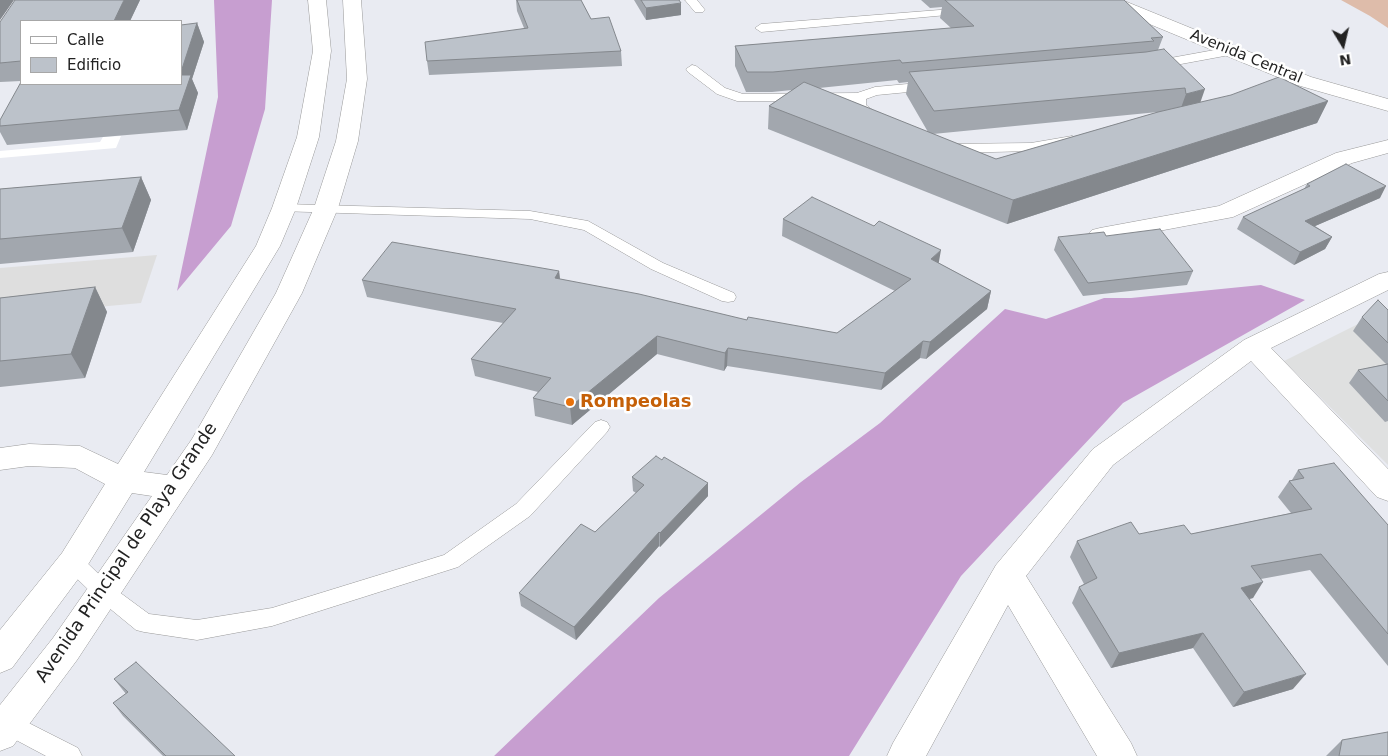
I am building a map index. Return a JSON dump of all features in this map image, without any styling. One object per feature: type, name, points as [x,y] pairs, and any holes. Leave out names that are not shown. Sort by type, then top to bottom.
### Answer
[{"type":"street","points":[[0,657],[73,562],[268,246],[284,208],[308,137],[322,51],[317,0]]},
{"type":"street","name":"Avenida Principal de Playa Grande","points":[[4,729],[65,650],[202,447],[289,293],[326,208],[347,141],[357,79],[352,0]]},
{"type":"street","name":"Avenida Central","points":[[1107,0],[1304,81],[1388,105]]},
{"type":"street","points":[[1100,235],[1225,212],[1344,158],[1388,146]]},
{"type":"street","points":[[906,756],[1008,575],[1104,457],[1253,346],[1388,280]]},
{"type":"street","points":[[1253,346],[1388,488]]},
{"type":"street","points":[[0,458],[29,455],[80,456],[123,480],[175,488]]},
{"type":"street","points":[[1008,575],[1118,756]]},
{"type":"lane","points":[[691,0],[699,10]]},
{"type":"lane","points":[[761,28],[978,10]]},
{"type":"lane","points":[[1139,68],[1231,51]]},
{"type":"lane","points":[[692,69],[721,91],[742,98],[859,97],[875,91],[944,85]]},
{"type":"lane","points":[[859,97],[860,107],[893,127]]},
{"type":"lane","points":[[936,145],[954,150],[1031,146],[1080,139]]},
{"type":"lane","points":[[284,208],[530,215],[588,226],[657,266],[728,297]]},
{"type":"lane","points":[[73,562],[104,592],[144,624],[197,630],[272,617],[450,561],[523,510],[601,427]]},
{"type":"lane","points":[[4,729],[70,756]]},
{"type":"shaded area","points":[[214,0],[272,0],[265,109],[231,226],[177,291],[218,97]]},
{"type":"shaded area","points":[[1341,0],[1388,0],[1388,28],[1370,16]]},
{"type":"shaded area","points":[[157,255],[141,303],[0,316],[0,268]]},
{"type":"shaded area","points":[[1261,285],[1305,300],[1123,403],[961,576],[849,756],[494,756],[659,598],[801,482],[880,423],[1005,309],[1046,319],[1104,298],[1131,298]]},
{"type":"shaded area","points":[[1388,309],[1388,465],[1284,361]]},
{"type":"pier","points":[[121,136],[116,148],[0,158],[0,151],[100,142],[103,137]]},
{"type":"building","points":[[15,0],[124,0],[114,20],[20,20],[20,61],[0,63],[0,22]]},
{"type":"building","points":[[517,0],[581,0],[591,19],[609,17],[621,51],[427,61],[425,42],[528,28]]},
{"type":"building","points":[[641,0],[679,0],[681,3],[646,8]]},
{"type":"building","points":[[945,0],[1124,0],[1163,37],[1151,38],[1154,41],[902,63],[900,60],[773,72],[747,72],[735,46],[974,26]]},
{"type":"building","points":[[197,23],[182,69],[182,25]]},
{"type":"building","points":[[1164,49],[1205,89],[1186,94],[1185,88],[934,111],[909,72],[1146,52]]},
{"type":"building","points":[[182,75],[191,75],[179,110],[0,126],[0,120],[20,84],[182,85]]},
{"type":"building","points":[[1279,77],[1328,101],[1013,200],[769,106],[804,82],[996,159],[1158,112],[1231,95]]},
{"type":"building","points":[[1346,164],[1386,186],[1305,221],[1332,237],[1300,252],[1243,217],[1310,186],[1307,184]]},
{"type":"building","points":[[141,177],[122,228],[0,239],[0,189]]},
{"type":"building","points":[[812,197],[874,226],[879,221],[941,250],[931,259],[991,291],[930,342],[923,341],[885,373],[728,348],[725,353],[657,336],[570,407],[533,398],[551,378],[471,359],[516,309],[362,280],[392,242],[559,271],[555,278],[639,294],[747,320],[748,317],[837,333],[911,279],[783,219]]},
{"type":"building","points":[[1160,229],[1193,271],[1088,283],[1058,237],[1104,232],[1106,236]]},
{"type":"building","points":[[95,287],[71,354],[0,361],[0,298]]},
{"type":"building","points":[[1378,300],[1388,310],[1388,343],[1362,317]]},
{"type":"building","points":[[1388,364],[1388,401],[1358,370]]},
{"type":"building","points":[[656,456],[662,460],[664,457],[708,483],[659,532],[574,627],[519,593],[581,524],[595,532],[644,485],[632,477]]},
{"type":"building","points":[[1334,463],[1388,525],[1388,634],[1321,554],[1251,566],[1263,582],[1241,588],[1306,674],[1244,692],[1203,633],[1119,653],[1079,587],[1097,578],[1077,541],[1131,522],[1139,534],[1184,525],[1191,534],[1312,509],[1289,481],[1304,478],[1298,470]]},
{"type":"building","points":[[136,662],[235,756],[166,756],[113,703],[128,692],[114,679]]},
{"type":"building","points":[[1388,732],[1388,756],[1339,756],[1342,740]]},
{"type":"place","name":"Rompeolas","points":[[570,402]]}]
